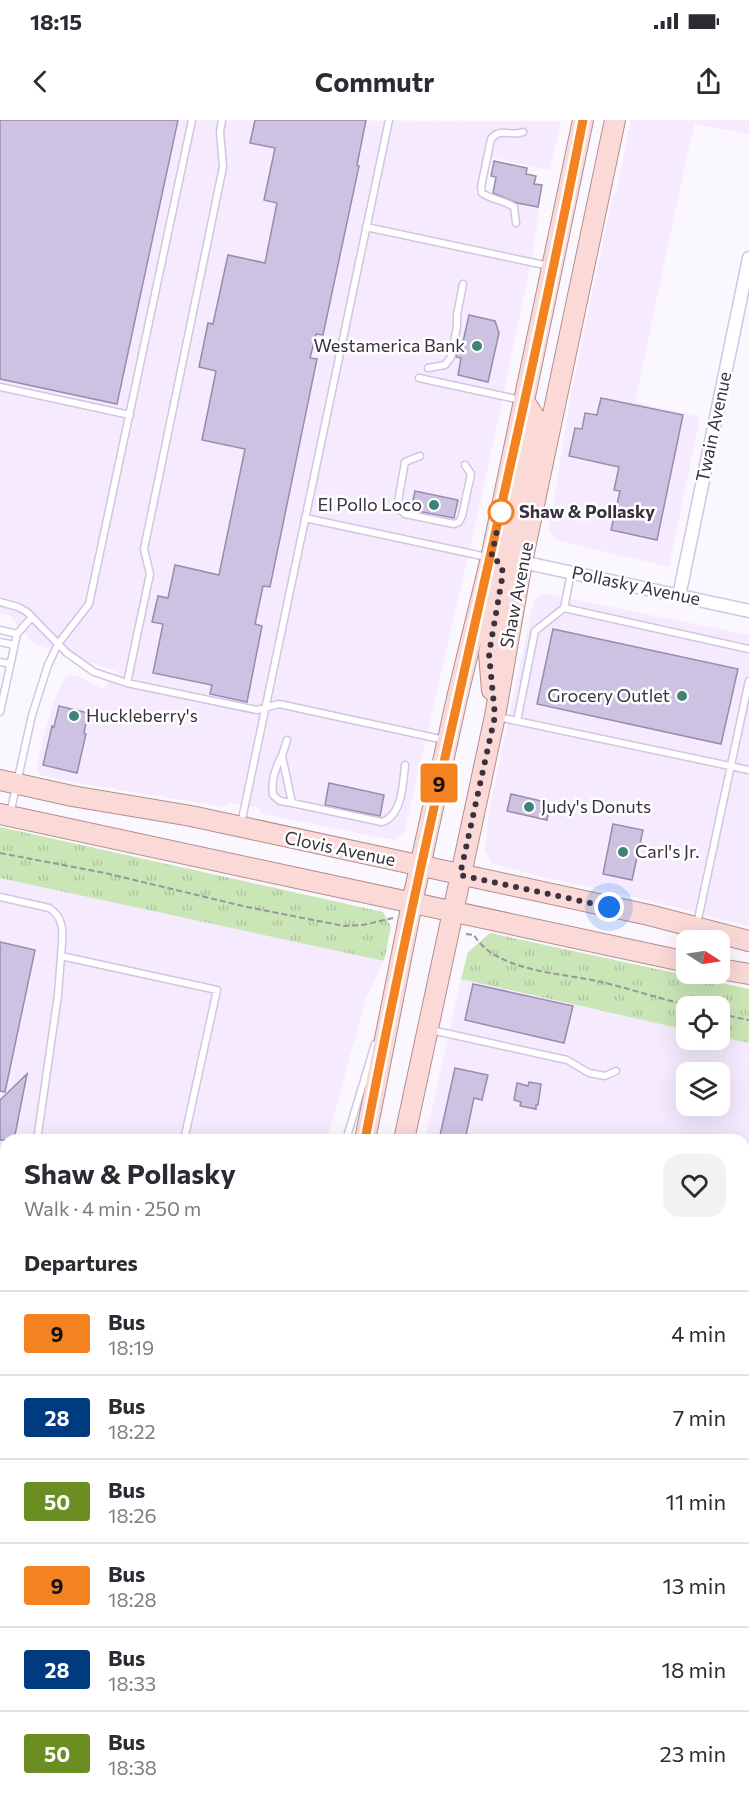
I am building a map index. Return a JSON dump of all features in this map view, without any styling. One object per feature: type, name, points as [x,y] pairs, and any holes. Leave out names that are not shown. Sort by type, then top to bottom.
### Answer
[{"type":"main road","name":"Shaw Avenue","points":[[365,1134],[448,740],[491,558],[583,120]]},
{"type":"main road","name":"Shaw Avenue","points":[[405,1134],[495,716],[522,562],[615,120]]},
{"type":"main road","points":[[522,562],[511,558],[507,550],[536,418],[524,401]]},
{"type":"main road","points":[[491,558],[502,565],[503,573],[489,654],[495,716]]},
{"type":"main road","name":"Clovis Avenue","points":[[8,782],[72,796],[241,826],[627,911],[749,941]]},
{"type":"main road","points":[[5,815],[451,921],[676,960]]},
{"type":"main road","points":[[730,971],[749,974]]},
{"type":"street","name":"Twain Avenue","points":[[679,596],[749,258]]},
{"type":"street","name":"Pollasky Avenue","points":[[522,562],[749,611]]},
{"type":"lane","points":[[5,815],[8,782],[48,665],[58,644],[89,604],[192,120]]},
{"type":"lane","points":[[127,683],[150,574],[144,549],[223,167],[220,132],[222,120]]},
{"type":"lane","points":[[241,826],[389,120]]},
{"type":"lane","points":[[516,223],[514,207],[508,202],[488,198],[482,193],[481,187],[491,139],[495,133],[501,131],[517,135],[523,132]]},
{"type":"lane","points":[[366,227],[552,267]]},
{"type":"lane","points":[[428,368],[445,365],[451,357],[458,326],[457,315],[463,284]]},
{"type":"lane","points":[[419,378],[524,401]]},
{"type":"lane","points":[[0,387],[130,415]]},
{"type":"lane","points":[[420,456],[405,462],[397,507],[405,514],[454,524],[459,522],[462,516],[471,474],[465,465]]},
{"type":"lane","points":[[306,518],[491,558]]},
{"type":"lane","points":[[517,721],[535,631],[564,608],[571,573]]},
{"type":"lane","points":[[0,602],[18,607],[32,617],[73,659],[94,672],[127,683],[257,710],[279,704],[448,740]]},
{"type":"lane","points":[[564,608],[749,649]]},
{"type":"lane","points":[[0,709],[3,686],[17,634],[32,617]]},
{"type":"lane","points":[[0,630],[17,634]]},
{"type":"lane","points":[[0,642],[14,645]]},
{"type":"lane","points":[[0,662],[10,664]]},
{"type":"lane","points":[[696,927],[749,681]]},
{"type":"lane","points":[[495,716],[749,770]]},
{"type":"lane","points":[[287,740],[274,772],[272,784],[273,795],[279,801],[382,822],[389,820],[397,811],[405,765]]},
{"type":"lane","points":[[282,756],[292,803]]},
{"type":"lane","points":[[0,897],[49,908],[62,922],[61,956],[53,1031],[38,1134]]},
{"type":"lane","points":[[379,1031],[402,954]]},
{"type":"lane","points":[[61,956],[217,990],[185,1134]]},
{"type":"lane","points":[[428,1029],[567,1060],[589,1073],[605,1076],[616,1071]]},
{"type":"lane","points":[[348,1134],[375,1042]]},
{"type":"path","points":[[0,853],[105,873],[247,907],[344,926],[363,925],[411,912]]},
{"type":"path","points":[[451,921],[474,935],[488,952],[519,965],[598,981],[676,1002]]},
{"type":"path","points":[[730,1016],[749,1020]]},
{"type":"shaded area","points":[[0,120],[561,121],[550,170],[485,156],[477,193],[539,210],[533,253],[483,490],[405,831],[395,840],[262,814],[257,807],[231,803],[225,807],[85,784],[41,775],[36,769],[54,702],[67,676],[78,676],[103,689],[118,672],[34,644],[9,615],[0,613]]},
{"type":"shaded area","points":[[631,120],[749,120],[749,134],[695,124],[635,402],[700,417],[669,567],[556,540],[549,531],[572,389]]},
{"type":"shaded area","points":[[542,593],[749,635],[749,926],[492,863],[485,851],[489,812],[534,599]]},
{"type":"shaded area","points":[[0,878],[384,961],[365,1001],[329,1134],[0,1134]]},
{"type":"shaded area","points":[[461,979],[676,1028],[676,1050],[730,1050],[730,1039],[749,1043],[749,1134],[426,1134]]},
{"type":"green space","points":[[0,827],[383,912],[391,927],[384,961],[0,878]]},
{"type":"green space","points":[[490,933],[676,973],[676,984],[726,984],[749,989],[749,1043],[730,1039],[730,996],[676,996],[676,1028],[461,979],[468,952]]},
{"type":"building","points":[[0,120],[178,120],[117,404],[0,379]]},
{"type":"building","points":[[255,120],[366,120],[357,165],[359,166],[323,335],[316,334],[310,358],[317,359],[270,587],[263,586],[255,624],[262,626],[247,702],[210,694],[212,685],[153,673],[163,624],[152,622],[158,596],[168,598],[175,565],[219,575],[245,449],[202,440],[216,371],[199,367],[208,323],[213,324],[228,255],[265,263],[277,203],[264,200],[275,148],[250,143]]},
{"type":"building","points":[[494,161],[527,168],[526,174],[536,176],[534,184],[542,185],[538,207],[517,203],[493,193],[496,177],[491,176]]},
{"type":"building","points":[[469,315],[495,321],[499,333],[488,382],[458,375],[461,358],[456,357],[459,341],[463,342]]},
{"type":"building","points":[[601,398],[683,415],[657,540],[611,530],[620,491],[614,490],[619,467],[569,456],[575,428],[582,429],[585,413],[597,415]]},
{"type":"building","points":[[415,491],[458,500],[454,518],[411,510]]},
{"type":"building","points":[[553,629],[738,669],[721,744],[537,704]]},
{"type":"building","points":[[59,706],[88,713],[84,733],[86,734],[77,773],[43,765]]},
{"type":"building","points":[[329,783],[384,795],[380,816],[325,805]]},
{"type":"building","name":"Judy's Donuts","points":[[511,794],[550,803],[547,820],[507,811]]},
{"type":"building","name":"Carl's Jr.","points":[[613,824],[643,830],[632,880],[603,874]]},
{"type":"building","points":[[0,942],[35,950],[5,1092],[0,1091]]},
{"type":"building","points":[[473,984],[573,1006],[564,1043],[465,1020]]},
{"type":"building","points":[[455,1068],[488,1075],[482,1100],[474,1098],[466,1134],[440,1134]]},
{"type":"building","points":[[27,1074],[15,1134],[0,1134],[0,1100]]},
{"type":"building","points":[[529,1082],[541,1084],[536,1109],[520,1106],[521,1102],[514,1100],[517,1083],[528,1086]]},
{"type":"bus line","name":"9","points":[[366,1134],[412,903],[491,558],[583,120]]},
{"type":"place","name":"Westamerica Bank","points":[[477,346]]},
{"type":"place","name":"El Pollo Loco","points":[[434,505]]},
{"type":"place","name":"Shaw & Pollasky","points":[[501,512]]},
{"type":"place","name":"Grocery Outlet","points":[[682,696]]},
{"type":"place","name":"Huckleberry's","points":[[74,716]]},
{"type":"place","name":"Judy's Donuts","points":[[529,807]]},
{"type":"place","name":"Carl's Jr.","points":[[623,852]]},
{"type":"route","points":[[501,512],[491,558],[502,565],[503,573],[489,654],[495,716],[460,875],[609,907]]}]
